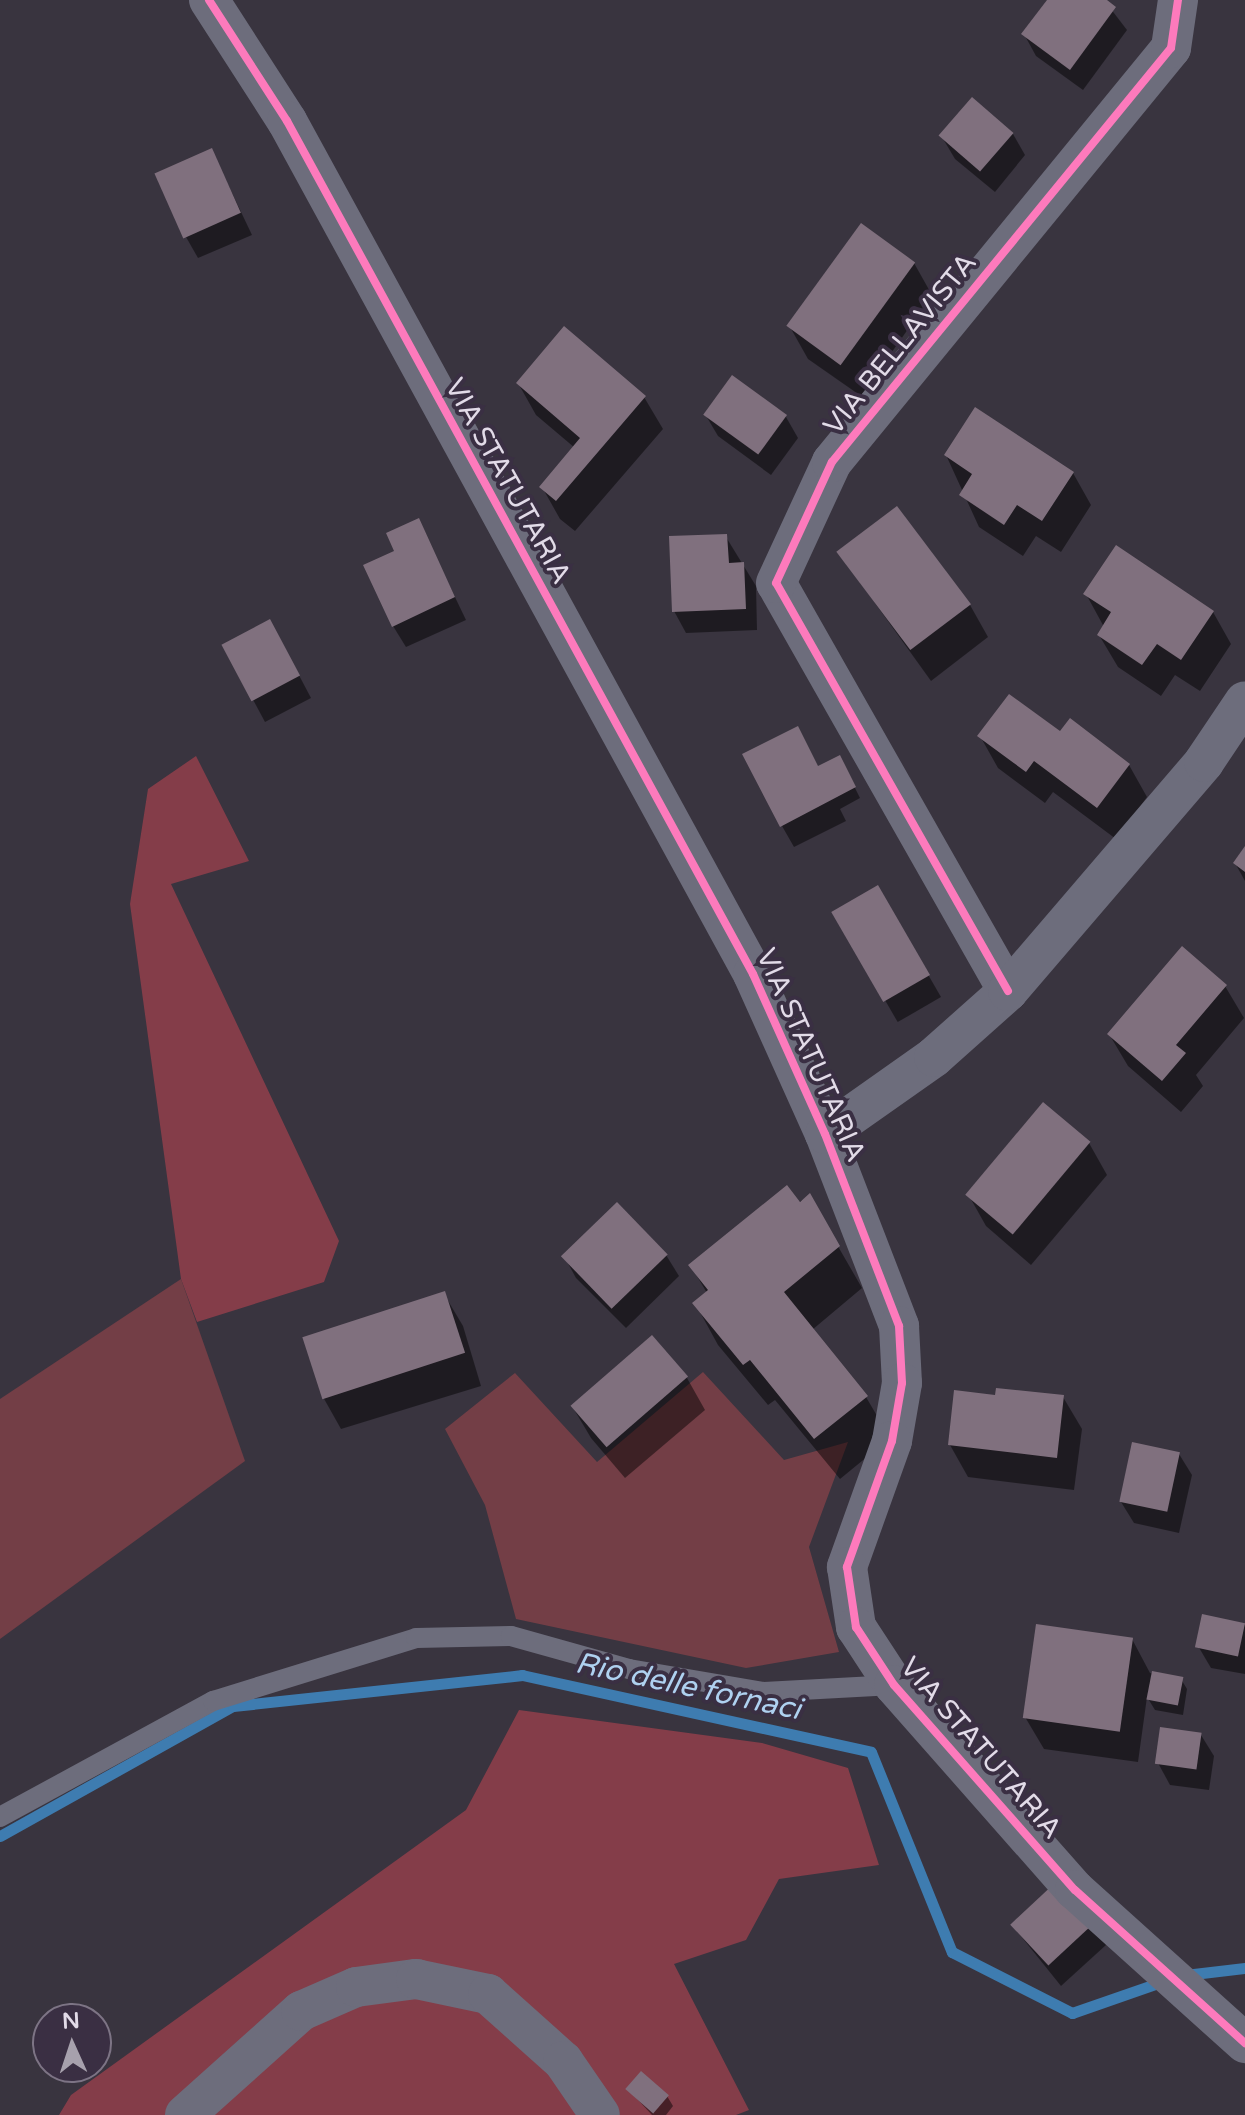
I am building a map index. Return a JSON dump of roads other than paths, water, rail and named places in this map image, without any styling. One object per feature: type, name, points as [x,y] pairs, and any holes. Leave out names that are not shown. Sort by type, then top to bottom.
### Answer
[{"type":"street","name":"VIA STATUTARIA","points":[[209,0],[287,121],[738,946],[825,1134],[899,1326],[902,1383],[892,1441],[847,1567],[856,1627],[894,1685],[1075,1890],[1245,2043]]},
{"type":"street","name":"VIA BELLAVISTA","points":[[1008,991],[776,583],[832,462],[1171,48],[1178,0]]},
{"type":"street","points":[[825,1134],[934,1057],[1008,991],[1194,774],[1245,701]]},
{"type":"street","points":[[185,2115],[301,2011],[356,1987],[416,1979],[488,1994],[563,2061],[600,2115]]},
{"type":"lane","name":"VIA STATUTARIA","points":[[0,1817],[213,1701],[416,1638],[511,1636],[629,1669],[764,1692],[894,1685]]},
{"type":"waterway","name":"Rio delle fornaci","points":[[0,1836],[233,1706],[522,1675],[871,1752],[952,1952],[1072,2013],[1164,1981]]},
{"type":"waterway","name":"Rio delle fornaci","points":[[1185,1975],[1245,1968]]}]
